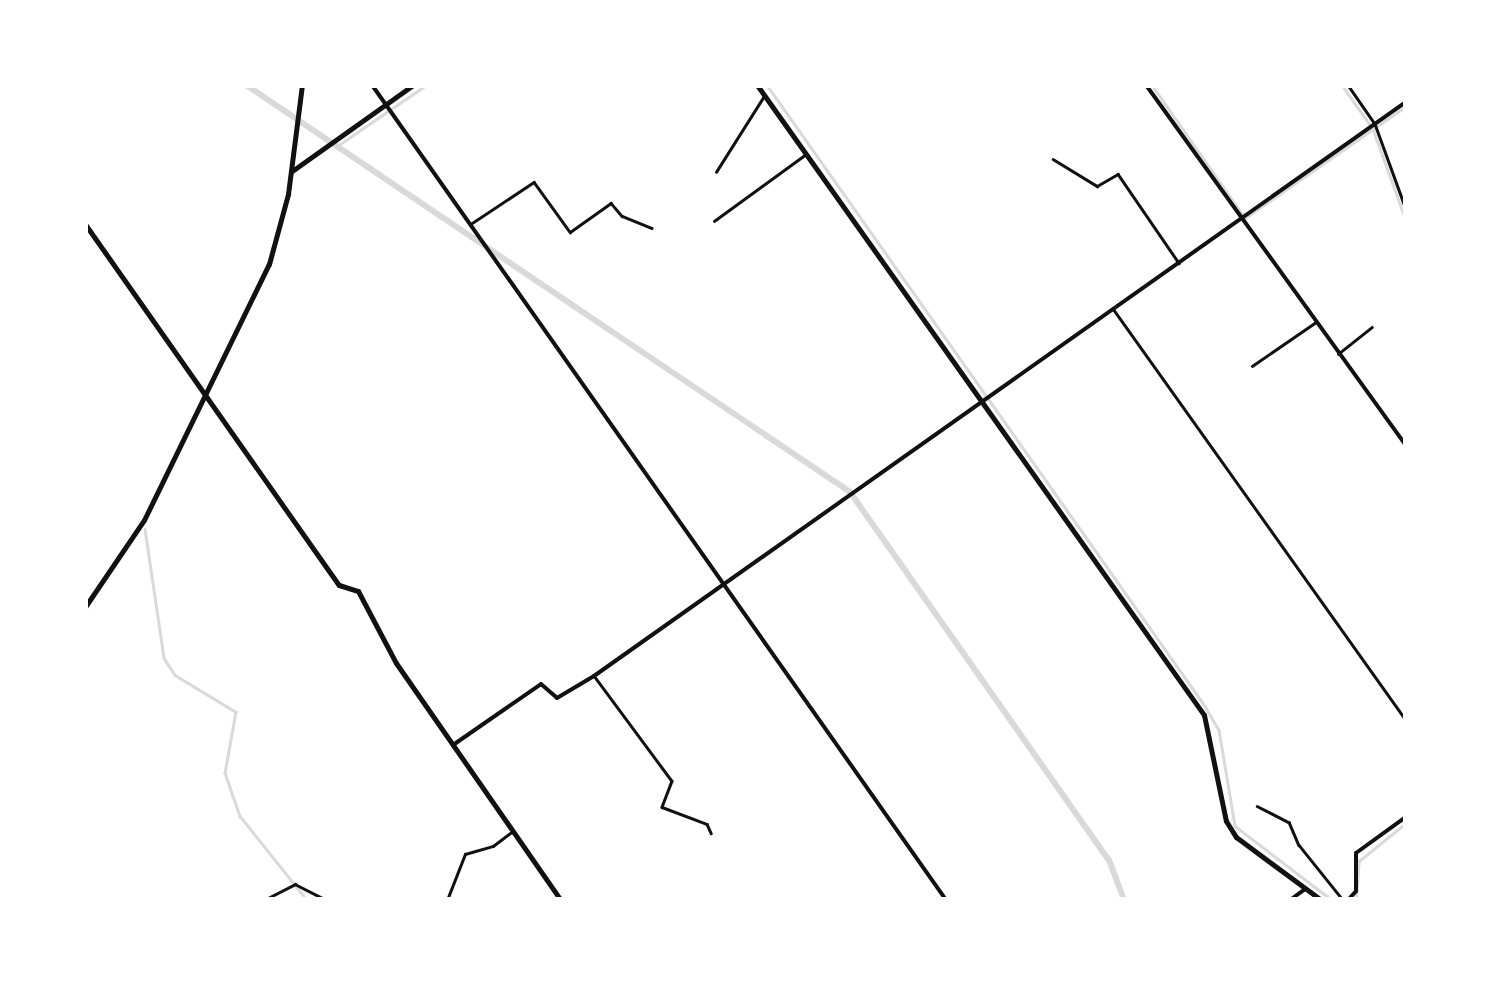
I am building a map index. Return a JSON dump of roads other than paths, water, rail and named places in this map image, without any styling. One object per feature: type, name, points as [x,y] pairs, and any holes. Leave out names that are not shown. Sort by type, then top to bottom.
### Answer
[{"type":"street","points":[[85,607],[144,520],[269,264],[292,171],[302,85]]},
{"type":"street","points":[[372,85],[946,900]]},
{"type":"street","points":[[292,171],[413,85]]},
{"type":"street","points":[[757,85],[1204,714],[1226,821],[1236,837],[1321,900]]},
{"type":"street","points":[[1146,85],[1406,445]]},
{"type":"street","points":[[453,745],[541,684],[557,698],[594,676],[1406,102]]},
{"type":"street","points":[[85,224],[339,584],[358,591],[396,664],[561,900]]},
{"type":"street","points":[[1345,900],[1356,892],[1356,853],[1406,817]]},
{"type":"street","points":[[1290,900],[1305,890]]},
{"type":"lane","points":[[1348,85],[1375,124],[1406,208]]},
{"type":"lane","points":[[716,172],[764,95]]},
{"type":"lane","points":[[714,221],[806,154]]},
{"type":"lane","points":[[1054,159],[1097,186],[1118,174],[1179,263]]},
{"type":"lane","points":[[470,224],[534,182],[570,232],[611,203],[622,216],[652,228]]},
{"type":"lane","points":[[1112,308],[1406,720]]},
{"type":"lane","points":[[1252,366],[1316,322]]},
{"type":"lane","points":[[1338,354],[1372,327]]},
{"type":"lane","points":[[594,676],[672,781],[662,806],[708,824],[712,832]]},
{"type":"lane","points":[[1257,806],[1290,822],[1299,845],[1345,900]]},
{"type":"lane","points":[[447,900],[465,854],[494,846],[514,830]]},
{"type":"lane","points":[[264,900],[295,884],[326,900]]},
{"type":"waterway","points":[[246,85],[850,492],[1109,860],[1124,900]]},
{"type":"waterway","points":[[337,146],[426,85]]},
{"type":"waterway","points":[[767,85],[1205,706],[1219,730],[1235,826],[1332,900]]},
{"type":"waterway","points":[[1152,85],[1245,218],[1406,106]]},
{"type":"waterway","points":[[1342,85],[1373,129],[1406,220]]},
{"type":"waterway","points":[[145,529],[164,658],[175,675],[236,712],[225,773],[240,816],[307,900]]},
{"type":"waterway","points":[[1356,900],[1359,861],[1406,823]]}]
